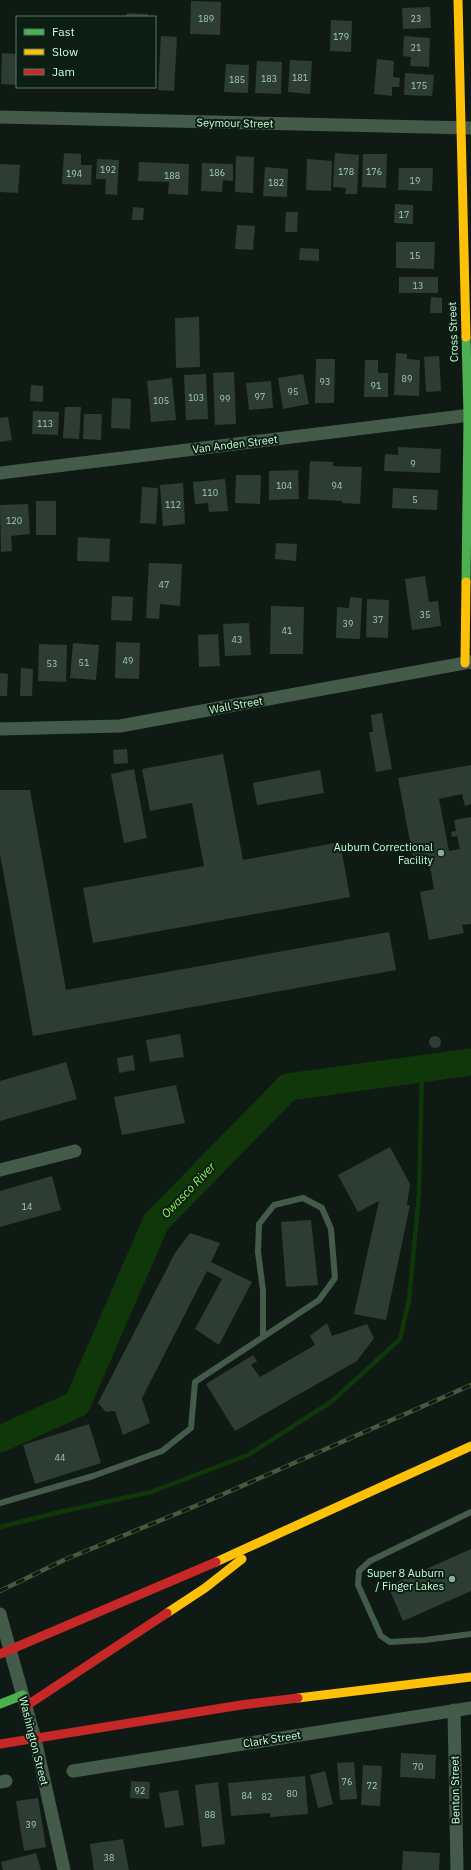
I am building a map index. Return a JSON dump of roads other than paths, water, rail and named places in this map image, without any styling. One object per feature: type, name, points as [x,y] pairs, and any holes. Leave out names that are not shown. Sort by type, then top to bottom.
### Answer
[{"type":"main road","name":"Cross Street","points":[[458,0],[466,128],[469,415],[468,663]]},
{"type":"main road","points":[[5,1651],[256,1545],[471,1446]]},
{"type":"main road","points":[[0,1704],[25,1701],[205,1588],[230,1569],[256,1545]]},
{"type":"main road","points":[[0,1744],[241,1704],[471,1677]]},
{"type":"street","name":"Seymour Street","points":[[0,117],[466,128]]},
{"type":"street","name":"Van Anden Street","points":[[0,473],[469,415]]},
{"type":"street","name":"Wall Street","points":[[0,730],[120,726],[468,663]]},
{"type":"street","points":[[0,1170],[75,1150]]},
{"type":"street","name":"Washington Street","points":[[0,1614],[5,1651],[25,1701],[64,1870]]},
{"type":"street","name":"Clark Street","points":[[73,1771],[471,1708]]},
{"type":"street","name":"Benton Street","points":[[454,1710],[456,1870]]},
{"type":"lane","points":[[0,1503],[93,1476],[162,1451],[191,1428],[195,1382],[263,1338],[318,1300],[335,1278],[331,1229],[322,1208],[303,1198],[274,1205],[259,1224],[258,1252],[263,1290],[263,1338]]},
{"type":"lane","points":[[471,1512],[370,1561],[359,1571],[358,1585],[381,1636],[390,1642],[425,1640],[471,1634]]},
{"type":"waterway","name":"Owasco River","points":[[0,1439],[77,1404],[156,1222],[288,1087],[471,1062]]},
{"type":"waterway","points":[[0,1527],[151,1492],[248,1455],[331,1402],[400,1339],[409,1300],[419,1194],[422,1068]]},
{"type":"railway","points":[[0,1591],[64,1560],[210,1500],[471,1385]]},
{"type":"place","name":"Auburn Correctional Facility","points":[[441,853]]},
{"type":"place","name":"Super 8 Auburn / Finger Lakes","points":[[452,1579]]}]
